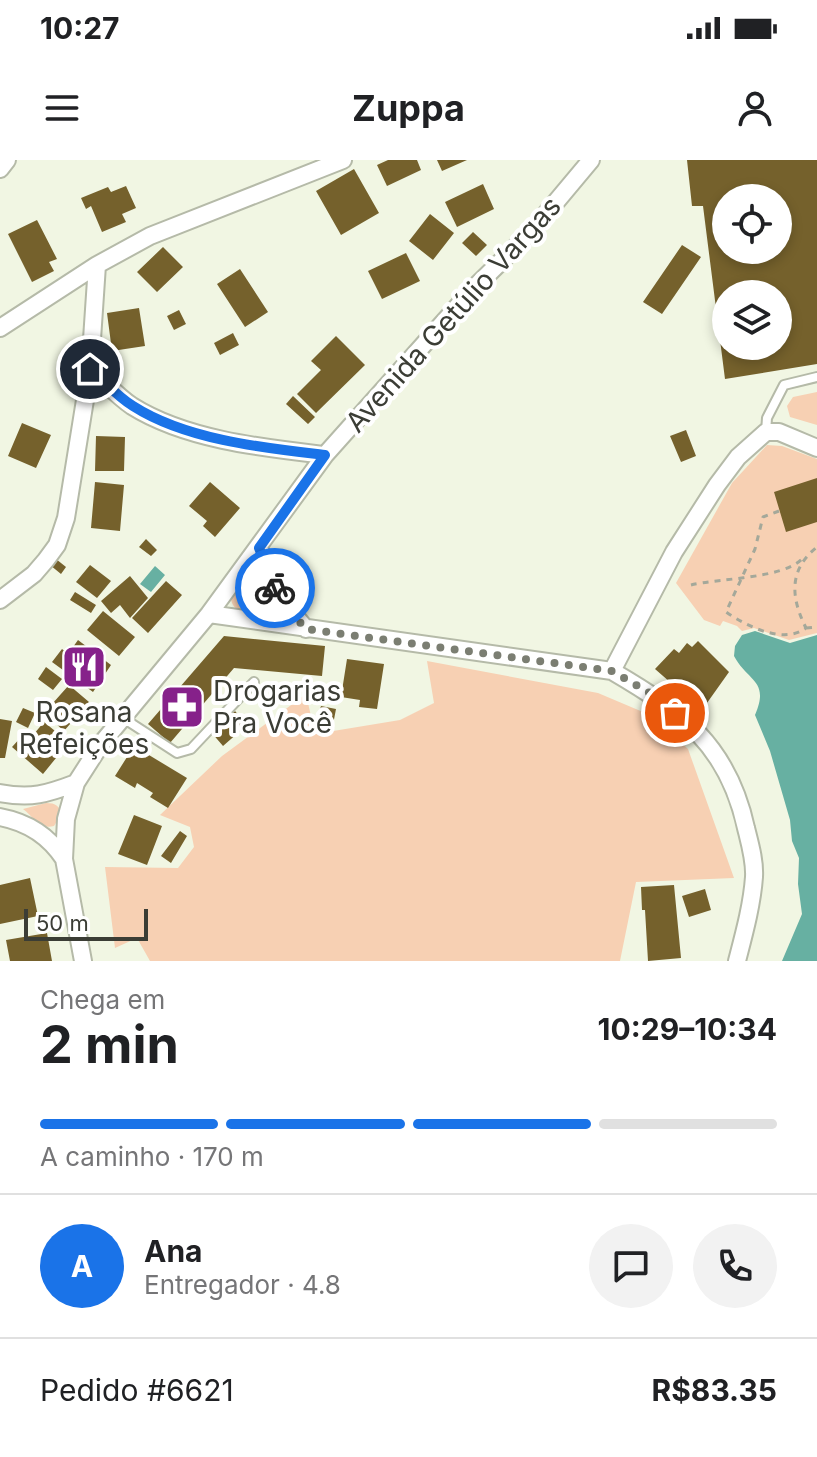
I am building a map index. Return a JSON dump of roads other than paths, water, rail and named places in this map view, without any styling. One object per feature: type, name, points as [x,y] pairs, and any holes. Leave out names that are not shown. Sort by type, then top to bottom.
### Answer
[{"type":"street","points":[[0,169],[7,160]]},
{"type":"street","points":[[0,328],[97,265],[150,236],[343,160]]},
{"type":"street","name":"Avenida Getúlio Vargas","points":[[83,961],[64,859],[66,819],[76,783],[101,744],[209,614],[325,455],[475,287],[530,233],[591,160]]},
{"type":"street","points":[[0,600],[34,574],[57,545],[71,489],[90,369],[97,265]]},
{"type":"street","points":[[90,369],[131,405],[162,421],[261,448],[325,455]]},
{"type":"street","points":[[612,671],[674,552],[738,457],[766,432],[779,432],[817,448]]},
{"type":"street","points":[[259,548],[274,588],[306,629]]},
{"type":"street","points":[[209,614],[612,671],[653,695],[698,730],[725,768],[744,819],[754,875],[737,961]]},
{"type":"street","points":[[0,793],[23,798],[49,794],[76,783]]},
{"type":"street","points":[[23,798],[8,818],[32,828],[56,846],[64,859]]},
{"type":"lane","points":[[766,432],[767,418],[784,385],[817,377]]},
{"type":"lane","points":[[123,718],[177,753],[183,753],[191,749],[254,682]]},
{"type":"water","points":[[155,566],[165,575],[151,592],[140,584]]},
{"type":"water","points":[[755,631],[790,643],[817,635],[817,961],[782,961],[802,914],[799,858],[770,751],[755,715],[759,688],[734,656],[735,646],[742,635]]},
{"type":"place","name":"Rosana Refeições","points":[[84,667]]},
{"type":"place","name":"Drogarias Pra Você","points":[[182,707]]}]
